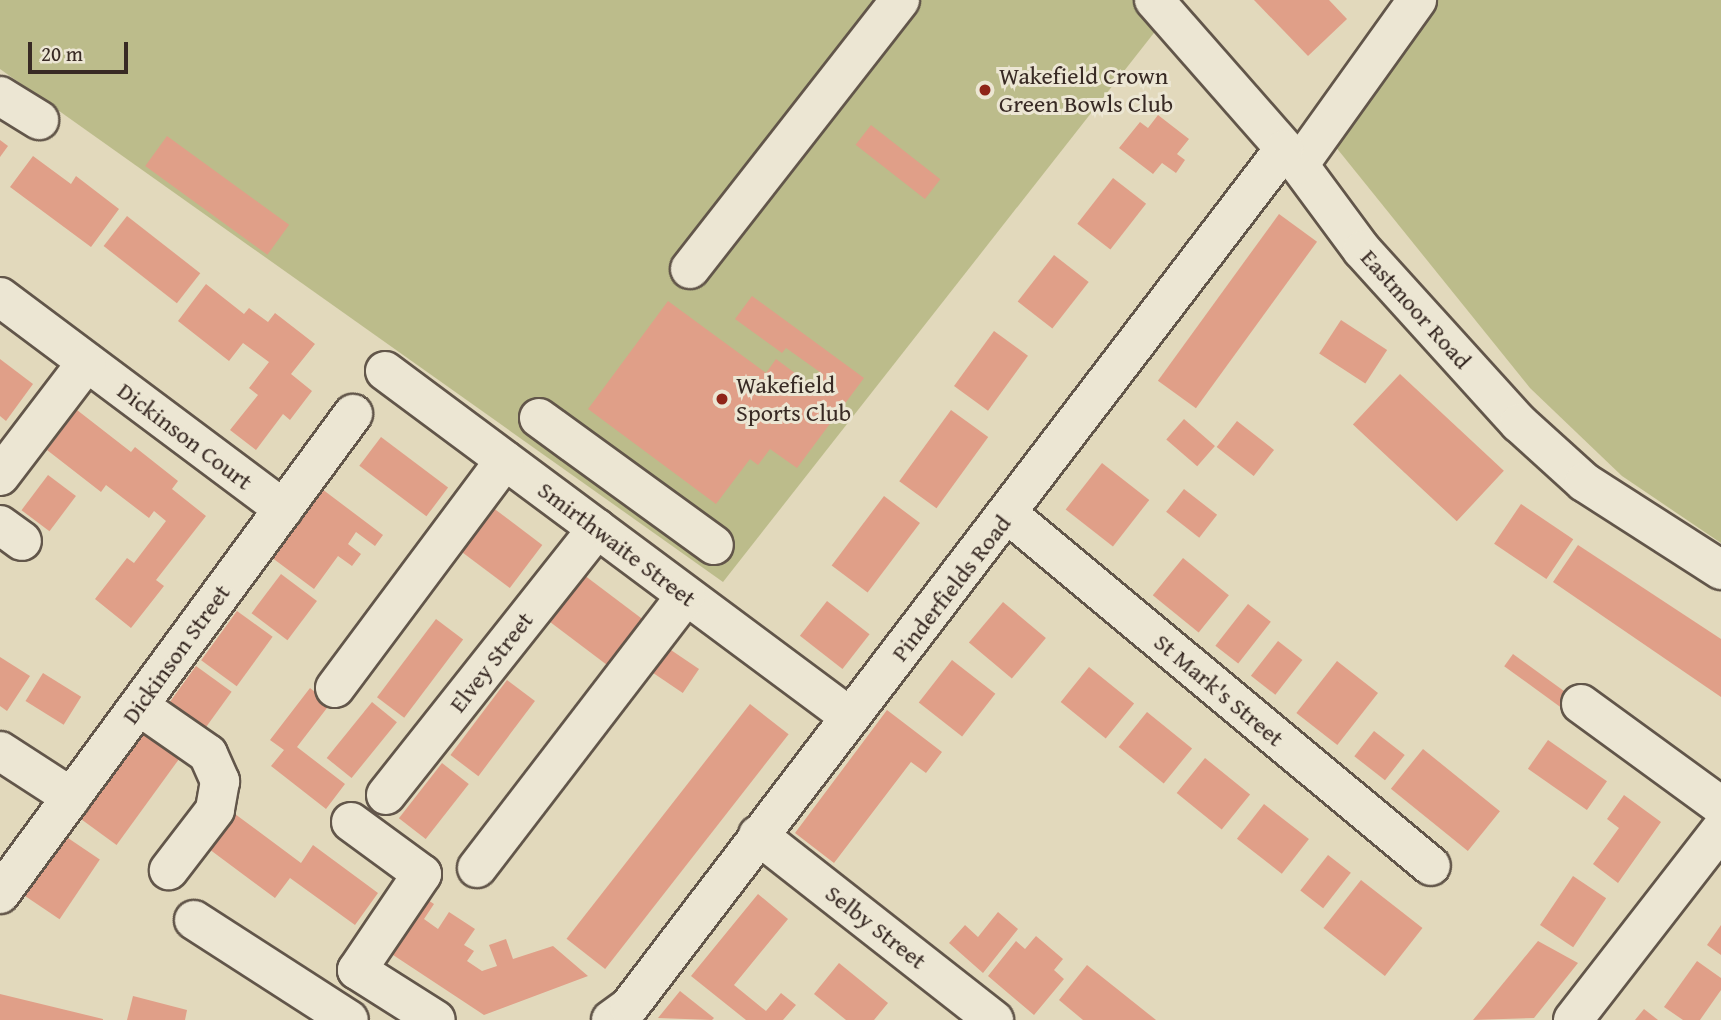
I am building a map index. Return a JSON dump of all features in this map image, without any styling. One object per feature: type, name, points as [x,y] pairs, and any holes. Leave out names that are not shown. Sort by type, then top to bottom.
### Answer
[{"type":"street","points":[[690,269],[900,0]]},
{"type":"street","name":"Eastmoor Road","points":[[1154,0],[1292,157],[1362,250],[1519,424],[1584,482],[1721,570]]},
{"type":"street","name":"Pinderfields Road","points":[[611,1020],[629,1007],[758,835],[1008,514],[1417,0]]},
{"type":"street","points":[[0,96],[39,120]]},
{"type":"street","name":"Dickinson Court","points":[[0,297],[283,509]]},
{"type":"street","points":[[0,476],[87,362]]},
{"type":"street","name":"Smirthwaite Street","points":[[384,371],[850,717]]},
{"type":"street","name":"Dickinson Street","points":[[0,894],[353,414]]},
{"type":"street","points":[[539,418],[714,545]]},
{"type":"street","points":[[335,688],[505,460]]},
{"type":"street","name":"St Mark's Street","points":[[1008,514],[1430,866]]},
{"type":"street","name":"Elvey Street","points":[[386,795],[597,529]]},
{"type":"street","points":[[477,868],[686,596]]},
{"type":"street","points":[[1581,704],[1721,806]]},
{"type":"street","points":[[139,706],[208,754],[220,781],[215,810],[169,870]]},
{"type":"street","points":[[0,751],[71,797]]},
{"type":"street","points":[[351,822],[422,874],[357,970],[436,1020]]},
{"type":"street","points":[[1573,1020],[1721,829]]},
{"type":"street","name":"Selby Street","points":[[758,835],[994,1020]]},
{"type":"street","points":[[194,920],[349,1020]]},
{"type":"green space","points":[[0,0],[1154,0],[1168,15],[723,582],[0,69]]},
{"type":"green space","points":[[1436,0],[1721,0],[1721,543],[1622,476],[1530,388],[1335,146]]},
{"type":"building","points":[[1254,0],[1329,0],[1347,19],[1308,56]]},
{"type":"building","points":[[1158,115],[1189,139],[1177,154],[1185,160],[1176,173],[1162,163],[1153,174],[1119,148],[1140,122],[1148,128]]},
{"type":"building","points":[[871,125],[940,179],[925,199],[856,145]]},
{"type":"building","points":[[167,136],[289,225],[267,255],[145,166]]},
{"type":"building","points":[[0,140],[8,146],[0,157]]},
{"type":"building","points":[[33,156],[71,184],[76,176],[119,209],[91,247],[10,187]]},
{"type":"building","points":[[1113,178],[1146,204],[1110,250],[1077,224]]},
{"type":"building","points":[[1279,214],[1317,242],[1196,408],[1158,381]]},
{"type":"building","points":[[127,216],[200,273],[177,303],[104,246]]},
{"type":"building","points":[[1054,255],[1089,282],[1052,329],[1018,301]]},
{"type":"building","points":[[206,284],[244,314],[249,308],[268,322],[275,313],[315,344],[291,374],[312,391],[290,420],[283,414],[256,450],[230,430],[258,395],[249,388],[269,362],[243,343],[229,361],[178,321]]},
{"type":"building","name":"Wakefield Sports Club","points":[[752,296],[864,378],[797,468],[770,449],[758,465],[750,459],[716,504],[588,409],[668,301],[766,373],[776,359],[815,388],[824,375],[786,348],[782,353],[735,319]]},
{"type":"building","points":[[1341,320],[1387,350],[1365,384],[1319,354]]},
{"type":"building","points":[[994,331],[1028,356],[988,411],[954,386]]},
{"type":"building","points":[[0,359],[33,384],[6,421],[0,416]]},
{"type":"building","points":[[1400,374],[1504,471],[1457,521],[1353,424]]},
{"type":"building","points":[[77,410],[131,452],[135,447],[178,481],[172,489],[206,516],[156,580],[164,586],[131,628],[95,599],[127,558],[134,563],[166,521],[154,511],[149,518],[106,485],[101,492],[47,450]]},
{"type":"building","points":[[951,410],[988,437],[936,508],[899,481]]},
{"type":"building","points":[[1184,419],[1215,446],[1197,466],[1166,439]]},
{"type":"building","points":[[1237,421],[1274,450],[1254,476],[1217,447]]},
{"type":"building","points":[[381,437],[448,488],[426,516],[359,466]]},
{"type":"building","points":[[1102,463],[1149,500],[1113,546],[1066,509]]},
{"type":"building","points":[[48,475],[76,496],[49,531],[22,510]]},
{"type":"building","points":[[322,489],[383,535],[375,546],[356,532],[348,544],[361,554],[352,566],[338,556],[314,589],[271,557]]},
{"type":"building","points":[[1184,489],[1217,515],[1199,538],[1166,512]]},
{"type":"building","points":[[884,496],[920,523],[868,593],[832,565]]},
{"type":"building","points":[[484,501],[542,545],[510,588],[452,544]]},
{"type":"building","points":[[1521,504],[1573,539],[1546,579],[1494,544]]},
{"type":"building","points":[[1578,545],[1721,639],[1721,697],[1553,582]]},
{"type":"building","points":[[1183,558],[1229,595],[1199,632],[1153,595]]},
{"type":"building","points":[[281,574],[317,601],[287,640],[252,613]]},
{"type":"building","points":[[584,575],[642,619],[607,665],[549,621]]},
{"type":"building","points":[[827,601],[870,634],[842,669],[800,636]]},
{"type":"building","points":[[1003,602],[1046,638],[1012,679],[969,643]]},
{"type":"building","points":[[1248,604],[1271,622],[1238,664],[1215,646]]},
{"type":"building","points":[[237,611],[273,637],[237,686],[201,660]]},
{"type":"building","points":[[436,619],[463,639],[404,718],[377,697]]},
{"type":"building","points":[[1278,641],[1302,660],[1275,695],[1251,676]]},
{"type":"building","points":[[665,646],[699,669],[683,693],[649,670]]},
{"type":"building","points":[[1513,654],[1575,699],[1566,711],[1504,666]]},
{"type":"building","points":[[0,657],[30,676],[7,711],[0,706]]},
{"type":"building","points":[[952,660],[995,694],[962,736],[919,703]]},
{"type":"building","points":[[1337,661],[1378,693],[1337,745],[1296,713]]},
{"type":"building","points":[[196,666],[232,692],[199,737],[163,711]]},
{"type":"building","points":[[1089,667],[1134,704],[1106,738],[1061,702]]},
{"type":"building","points":[[43,673],[81,697],[64,725],[26,701]]},
{"type":"building","points":[[507,680],[535,701],[478,776],[450,755]]},
{"type":"building","points":[[310,688],[330,704],[297,747],[345,784],[326,809],[271,766],[284,750],[270,740]]},
{"type":"building","points":[[372,702],[397,722],[352,778],[327,758]]},
{"type":"building","points":[[750,704],[789,734],[605,969],[567,939]]},
{"type":"building","points":[[887,710],[942,752],[926,773],[911,762],[834,863],[795,833]]},
{"type":"building","points":[[1147,712],[1192,749],[1164,783],[1119,747]]},
{"type":"building","points":[[142,730],[180,758],[117,845],[79,817]]},
{"type":"building","points":[[1374,731],[1405,755],[1385,780],[1354,756]]},
{"type":"building","points":[[1548,740],[1607,781],[1587,810],[1528,769]]},
{"type":"building","points":[[1423,749],[1500,811],[1468,851],[1391,789]]},
{"type":"building","points":[[1205,758],[1250,795],[1222,829],[1177,793]]},
{"type":"building","points":[[442,763],[469,784],[426,839],[399,818]]},
{"type":"building","points":[[1624,795],[1661,822],[1618,883],[1593,864],[1619,828],[1607,819]]},
{"type":"building","points":[[1264,804],[1309,839],[1282,874],[1237,839]]},
{"type":"building","points":[[235,814],[301,863],[313,845],[378,893],[355,925],[290,878],[275,898],[209,849]]},
{"type":"building","points":[[65,836],[100,859],[60,919],[25,896]]},
{"type":"building","points":[[1328,855],[1351,873],[1323,908],[1300,890]]},
{"type":"building","points":[[1573,876],[1606,898],[1573,947],[1540,925]]},
{"type":"building","points":[[1361,880],[1422,928],[1385,976],[1323,928]]},
{"type":"building","points":[[417,893],[434,904],[424,919],[438,929],[449,912],[475,929],[464,945],[474,951],[467,961],[482,971],[497,966],[489,945],[506,939],[513,959],[553,946],[588,976],[484,1015],[381,947]]},
{"type":"building","points":[[758,894],[788,919],[734,985],[766,1011],[781,993],[796,1005],[783,1020],[746,1020],[691,976]]},
{"type":"building","points":[[998,912],[1018,929],[983,973],[949,943],[965,925],[978,937]]},
{"type":"building","points":[[1721,925],[1721,955],[1707,945]]},
{"type":"building","points":[[1036,936],[1063,959],[1054,970],[1064,979],[1034,1015],[988,976],[1016,941],[1025,949]]},
{"type":"building","points":[[1538,941],[1578,963],[1534,1018],[1473,1020]]},
{"type":"building","points":[[1697,961],[1721,978],[1721,990],[1700,1020],[1683,1020],[1664,1007]]},
{"type":"building","points":[[839,963],[888,1003],[874,1020],[846,1020],[814,994]]},
{"type":"building","points":[[1087,965],[1156,1020],[1083,1020],[1059,1000]]},
{"type":"building","points":[[680,991],[714,1018],[658,1018]]},
{"type":"building","points":[[0,994],[103,1019],[103,1020],[0,1020]]},
{"type":"building","points":[[133,996],[187,1010],[185,1020],[127,1020]]},
{"type":"building","points":[[1644,1009],[1658,1020],[1635,1020]]},
{"type":"place","name":"Wakefield Crown Green Bowls Club","points":[[985,90]]},
{"type":"place","name":"Wakefield Sports Club","points":[[722,399]]}]
